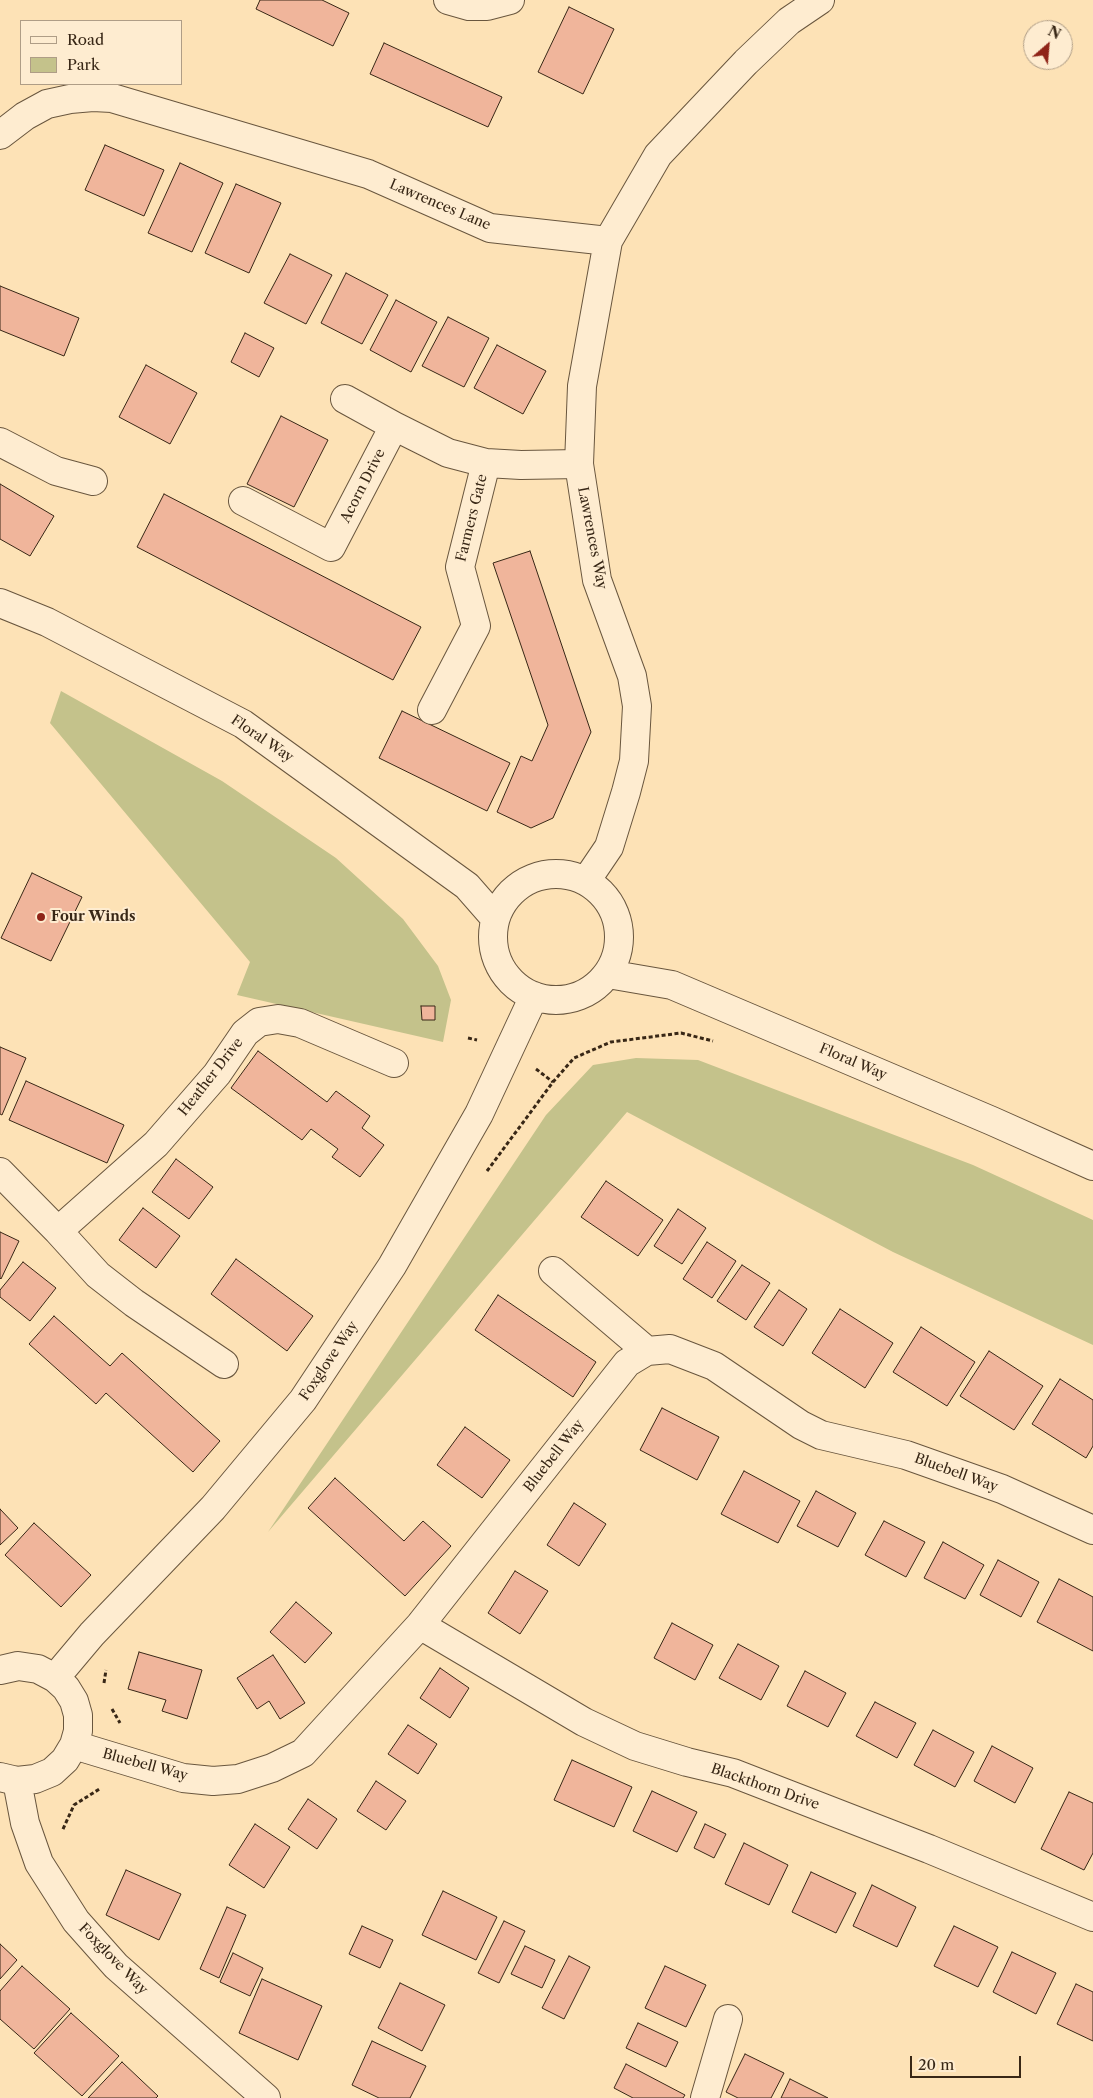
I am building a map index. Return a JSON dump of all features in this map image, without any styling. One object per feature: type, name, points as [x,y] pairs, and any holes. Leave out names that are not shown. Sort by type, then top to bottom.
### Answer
[{"type":"street","points":[[448,0],[470,6],[487,6],[510,0]]},
{"type":"street","points":[[608,241],[658,156],[746,62],[782,28],[820,0]]},
{"type":"street","name":"Lawrences Lane","points":[[0,135],[25,116],[47,104],[78,98],[112,98],[368,174],[490,228],[608,241]]},
{"type":"street","name":"Lawrences Way","points":[[586,881],[609,848],[626,792],[634,761],[637,706],[632,676],[597,580],[579,464],[582,386],[608,241]]},
{"type":"street","points":[[345,399],[448,453],[486,463],[521,465],[579,464]]},
{"type":"street","name":"Acorn Drive","points":[[242,501],[331,547],[394,426]]},
{"type":"street","points":[[0,442],[56,470],[93,481]]},
{"type":"street","name":"Farmers Gate","points":[[432,710],[476,626],[460,567],[486,463]]},
{"type":"street","name":"Floral Way","points":[[0,604],[47,622],[243,724],[467,886],[495,918]]},
{"type":"street","points":[[549,874],[568,875],[586,881],[603,894],[614,912],[618,926],[617,954],[608,974],[594,988],[575,997],[554,1000],[534,996],[518,987],[504,974],[495,956],[492,938],[495,918],[503,901],[515,888],[531,878],[549,874]]},
{"type":"street","name":"Floral Way","points":[[608,974],[672,985],[1093,1166]]},
{"type":"street","name":"Foxglove Way","points":[[55,1678],[92,1634],[213,1508],[303,1400],[397,1258],[479,1114],[534,996]]},
{"type":"street","name":"Heather Drive","points":[[58,1230],[156,1144],[217,1074],[245,1033],[260,1022],[278,1019],[300,1023],[394,1063]]},
{"type":"street","points":[[0,1172],[58,1230],[98,1275],[134,1303],[224,1364]]},
{"type":"street","points":[[553,1271],[647,1351]]},
{"type":"street","name":"Bluebell Way","points":[[74,1745],[183,1778],[213,1781],[238,1779],[272,1768],[303,1753],[420,1626],[627,1363],[647,1351],[670,1349],[714,1366],[801,1425],[821,1435],[906,1455],[1002,1489],[1093,1530]]},
{"type":"street","name":"Blackthorn Drive","points":[[420,1626],[584,1722],[635,1746],[687,1762],[733,1773],[929,1849],[1093,1917]]},
{"type":"street","points":[[0,1670],[18,1666],[38,1669],[55,1678],[66,1688],[74,1701],[78,1715],[78,1731],[74,1745],[66,1760],[52,1772],[35,1779],[9,1779]]},
{"type":"street","name":"Foxglove Way","points":[[9,1779],[39,1863],[76,1921],[116,1966],[266,2098]]},
{"type":"street","points":[[705,2098],[728,2019]]},
{"type":"path","points":[[553,1082],[574,1058],[611,1042],[681,1033],[718,1042]]},
{"type":"path","points":[[61,1834],[74,1805],[106,1785]]},
{"type":"green space","points":[[61,691],[222,781],[336,858],[403,919],[438,966],[451,1000],[443,1042],[237,995],[250,962],[50,723]]},
{"type":"green space","points":[[636,1058],[698,1060],[973,1165],[1093,1220],[1093,1345],[893,1252],[627,1112],[268,1532],[546,1115],[593,1065]]},
{"type":"building","points":[[260,0],[322,0],[349,13],[333,46],[256,9]]},
{"type":"building","points":[[569,7],[614,29],[583,94],[538,72]]},
{"type":"building","points":[[384,43],[502,97],[488,127],[370,74]]},
{"type":"building","points":[[105,145],[164,170],[144,216],[85,190]]},
{"type":"building","points":[[180,163],[223,183],[192,252],[148,233]]},
{"type":"building","points":[[236,184],[281,203],[249,273],[205,253]]},
{"type":"building","points":[[290,254],[332,275],[306,324],[264,303]]},
{"type":"building","points":[[346,273],[388,295],[362,344],[321,323]]},
{"type":"building","points":[[0,286],[79,318],[64,356],[0,330]]},
{"type":"building","points":[[396,300],[437,322],[411,372],[370,350]]},
{"type":"building","points":[[448,317],[489,338],[464,387],[422,366]]},
{"type":"building","points":[[245,333],[274,348],[259,377],[231,362]]},
{"type":"building","points":[[497,345],[546,371],[523,414],[474,388]]},
{"type":"building","points":[[146,365],[197,393],[170,444],[119,417]]},
{"type":"building","points":[[281,416],[328,440],[294,507],[247,484]]},
{"type":"building","points":[[0,484],[54,516],[30,556],[0,539]]},
{"type":"building","points":[[164,494],[421,627],[393,680],[137,547]]},
{"type":"building","points":[[530,551],[591,732],[553,818],[531,828],[497,812],[521,756],[532,761],[548,725],[493,563]]},
{"type":"building","points":[[402,711],[510,763],[487,811],[379,758]]},
{"type":"building","name":"Four Winds","points":[[32,873],[82,897],[51,961],[1,938]]},
{"type":"building","points":[[421,1006],[435,1006],[435,1020],[422,1020]]},
{"type":"building","points":[[0,1047],[26,1058],[2,1115],[0,1114]]},
{"type":"building","points":[[258,1051],[327,1102],[336,1091],[370,1116],[362,1128],[384,1145],[360,1177],[332,1157],[338,1149],[311,1129],[302,1140],[231,1088]]},
{"type":"building","points":[[26,1081],[124,1125],[107,1163],[9,1120]]},
{"type":"building","points":[[176,1159],[213,1187],[189,1219],[152,1192]]},
{"type":"building","points":[[606,1181],[663,1220],[638,1256],[581,1217]]},
{"type":"building","points":[[143,1208],[180,1236],[156,1268],[119,1240]]},
{"type":"building","points":[[678,1209],[706,1228],[682,1264],[654,1246]]},
{"type":"building","points":[[0,1232],[19,1241],[1,1279],[0,1278]]},
{"type":"building","points":[[707,1242],[736,1261],[712,1298],[683,1279]]},
{"type":"building","points":[[236,1259],[313,1316],[287,1351],[211,1294]]},
{"type":"building","points":[[23,1262],[56,1288],[30,1321],[0,1297],[0,1290]]},
{"type":"building","points":[[742,1265],[770,1283],[746,1320],[717,1301]]},
{"type":"building","points":[[779,1290],[807,1309],[783,1346],[754,1327]]},
{"type":"building","points":[[498,1295],[596,1362],[573,1397],[475,1330]]},
{"type":"building","points":[[840,1309],[893,1343],[865,1388],[812,1353]]},
{"type":"building","points":[[54,1316],[110,1366],[122,1353],[220,1441],[193,1472],[106,1393],[96,1404],[29,1344]]},
{"type":"building","points":[[921,1327],[975,1362],[947,1406],[893,1372]]},
{"type":"building","points":[[989,1351],[1043,1386],[1014,1430],[960,1396]]},
{"type":"building","points":[[1060,1379],[1093,1400],[1093,1446],[1086,1458],[1032,1424]]},
{"type":"building","points":[[662,1408],[719,1437],[697,1480],[640,1450]]},
{"type":"building","points":[[465,1427],[510,1460],[482,1498],[437,1465]]},
{"type":"building","points":[[744,1471],[800,1501],[778,1543],[721,1514]]},
{"type":"building","points":[[335,1478],[404,1541],[423,1521],[451,1546],[405,1596],[308,1508]]},
{"type":"building","points":[[816,1491],[856,1513],[838,1547],[797,1526]]},
{"type":"building","points":[[574,1503],[606,1524],[579,1566],[547,1545]]},
{"type":"building","points":[[0,1509],[18,1528],[0,1545]]},
{"type":"building","points":[[884,1521],[925,1542],[906,1577],[865,1555]]},
{"type":"building","points":[[34,1523],[91,1575],[61,1607],[5,1555]]},
{"type":"building","points":[[943,1542],[984,1565],[965,1599],[924,1578]]},
{"type":"building","points":[[998,1560],[1039,1582],[1021,1617],[980,1595]]},
{"type":"building","points":[[515,1571],[548,1591],[520,1634],[488,1613]]},
{"type":"building","points":[[1059,1579],[1093,1597],[1093,1651],[1037,1622]]},
{"type":"building","points":[[296,1602],[332,1633],[305,1663],[270,1632]]},
{"type":"building","points":[[672,1623],[713,1645],[695,1680],[654,1658]]},
{"type":"building","points":[[738,1644],[779,1666],[761,1700],[719,1678]]},
{"type":"building","points":[[139,1652],[202,1670],[187,1719],[162,1711],[166,1700],[128,1689]]},
{"type":"building","points":[[273,1655],[305,1703],[280,1719],[269,1701],[257,1709],[237,1678]]},
{"type":"building","points":[[440,1668],[469,1688],[450,1718],[420,1698]]},
{"type":"building","points":[[805,1671],[846,1693],[828,1727],[787,1706]]},
{"type":"building","points":[[875,1702],[916,1723],[897,1758],[856,1736]]},
{"type":"building","points":[[408,1725],[437,1744],[418,1774],[388,1754]]},
{"type":"building","points":[[933,1730],[974,1752],[955,1787],[914,1765]]},
{"type":"building","points":[[992,1746],[1033,1768],[1015,1803],[974,1781]]},
{"type":"building","points":[[572,1760],[632,1787],[614,1827],[554,1800]]},
{"type":"building","points":[[376,1781],[406,1801],[386,1830],[357,1811]]},
{"type":"building","points":[[652,1791],[697,1812],[677,1852],[633,1831]]},
{"type":"building","points":[[1069,1792],[1093,1803],[1093,1853],[1084,1870],[1041,1849]]},
{"type":"building","points":[[308,1799],[337,1819],[317,1849],[288,1829]]},
{"type":"building","points":[[255,1824],[290,1847],[264,1888],[229,1865]]},
{"type":"building","points":[[705,1824],[726,1834],[714,1858],[694,1848]]},
{"type":"building","points":[[744,1843],[788,1865],[769,1905],[725,1884]]},
{"type":"building","points":[[126,1870],[181,1894],[159,1940],[106,1915]]},
{"type":"building","points":[[811,1872],[856,1893],[836,1933],[792,1912]]},
{"type":"building","points":[[872,1885],[916,1907],[897,1947],[853,1926]]},
{"type":"building","points":[[443,1891],[497,1917],[476,1960],[422,1935]]},
{"type":"building","points":[[227,1907],[246,1915],[219,1978],[200,1969]]},
{"type":"building","points":[[504,1921],[525,1931],[499,1983],[478,1973]]},
{"type":"building","points":[[362,1926],[393,1940],[380,1968],[349,1954]]},
{"type":"building","points":[[954,1926],[998,1947],[978,1987],[934,1966]]},
{"type":"building","points":[[0,1944],[17,1960],[0,1979]]},
{"type":"building","points":[[525,1946],[555,1960],[542,1988],[511,1974]]},
{"type":"building","points":[[1012,1952],[1056,1973],[1036,2014],[993,1992]]},
{"type":"building","points":[[233,1953],[263,1968],[250,1996],[220,1982]]},
{"type":"building","points":[[569,1956],[590,1967],[564,2019],[542,2008]]},
{"type":"building","points":[[22,1966],[70,2009],[34,2049],[0,2019],[0,1991]]},
{"type":"building","points":[[665,1966],[706,1985],[686,2027],[645,2008]]},
{"type":"building","points":[[262,1979],[322,2006],[298,2060],[239,2033]]},
{"type":"building","points":[[400,1983],[445,2005],[422,2051],[378,2028]]},
{"type":"building","points":[[1076,1984],[1093,1992],[1093,2041],[1057,2024]]},
{"type":"building","points":[[71,2013],[119,2056],[82,2096],[34,2053]]},
{"type":"building","points":[[638,2023],[678,2042],[666,2067],[626,2048]]},
{"type":"building","points":[[372,2041],[426,2066],[410,2098],[379,2098],[352,2085]]},
{"type":"building","points":[[745,2054],[784,2073],[771,2098],[738,2098],[726,2092]]},
{"type":"building","points":[[122,2062],[158,2096],[156,2098],[88,2098]]},
{"type":"building","points":[[626,2064],[685,2095],[683,2098],[633,2098],[614,2088]]},
{"type":"building","points":[[790,2079],[828,2098],[781,2098]]},
{"type":"place","name":"Four Winds","points":[[41,917]]}]
